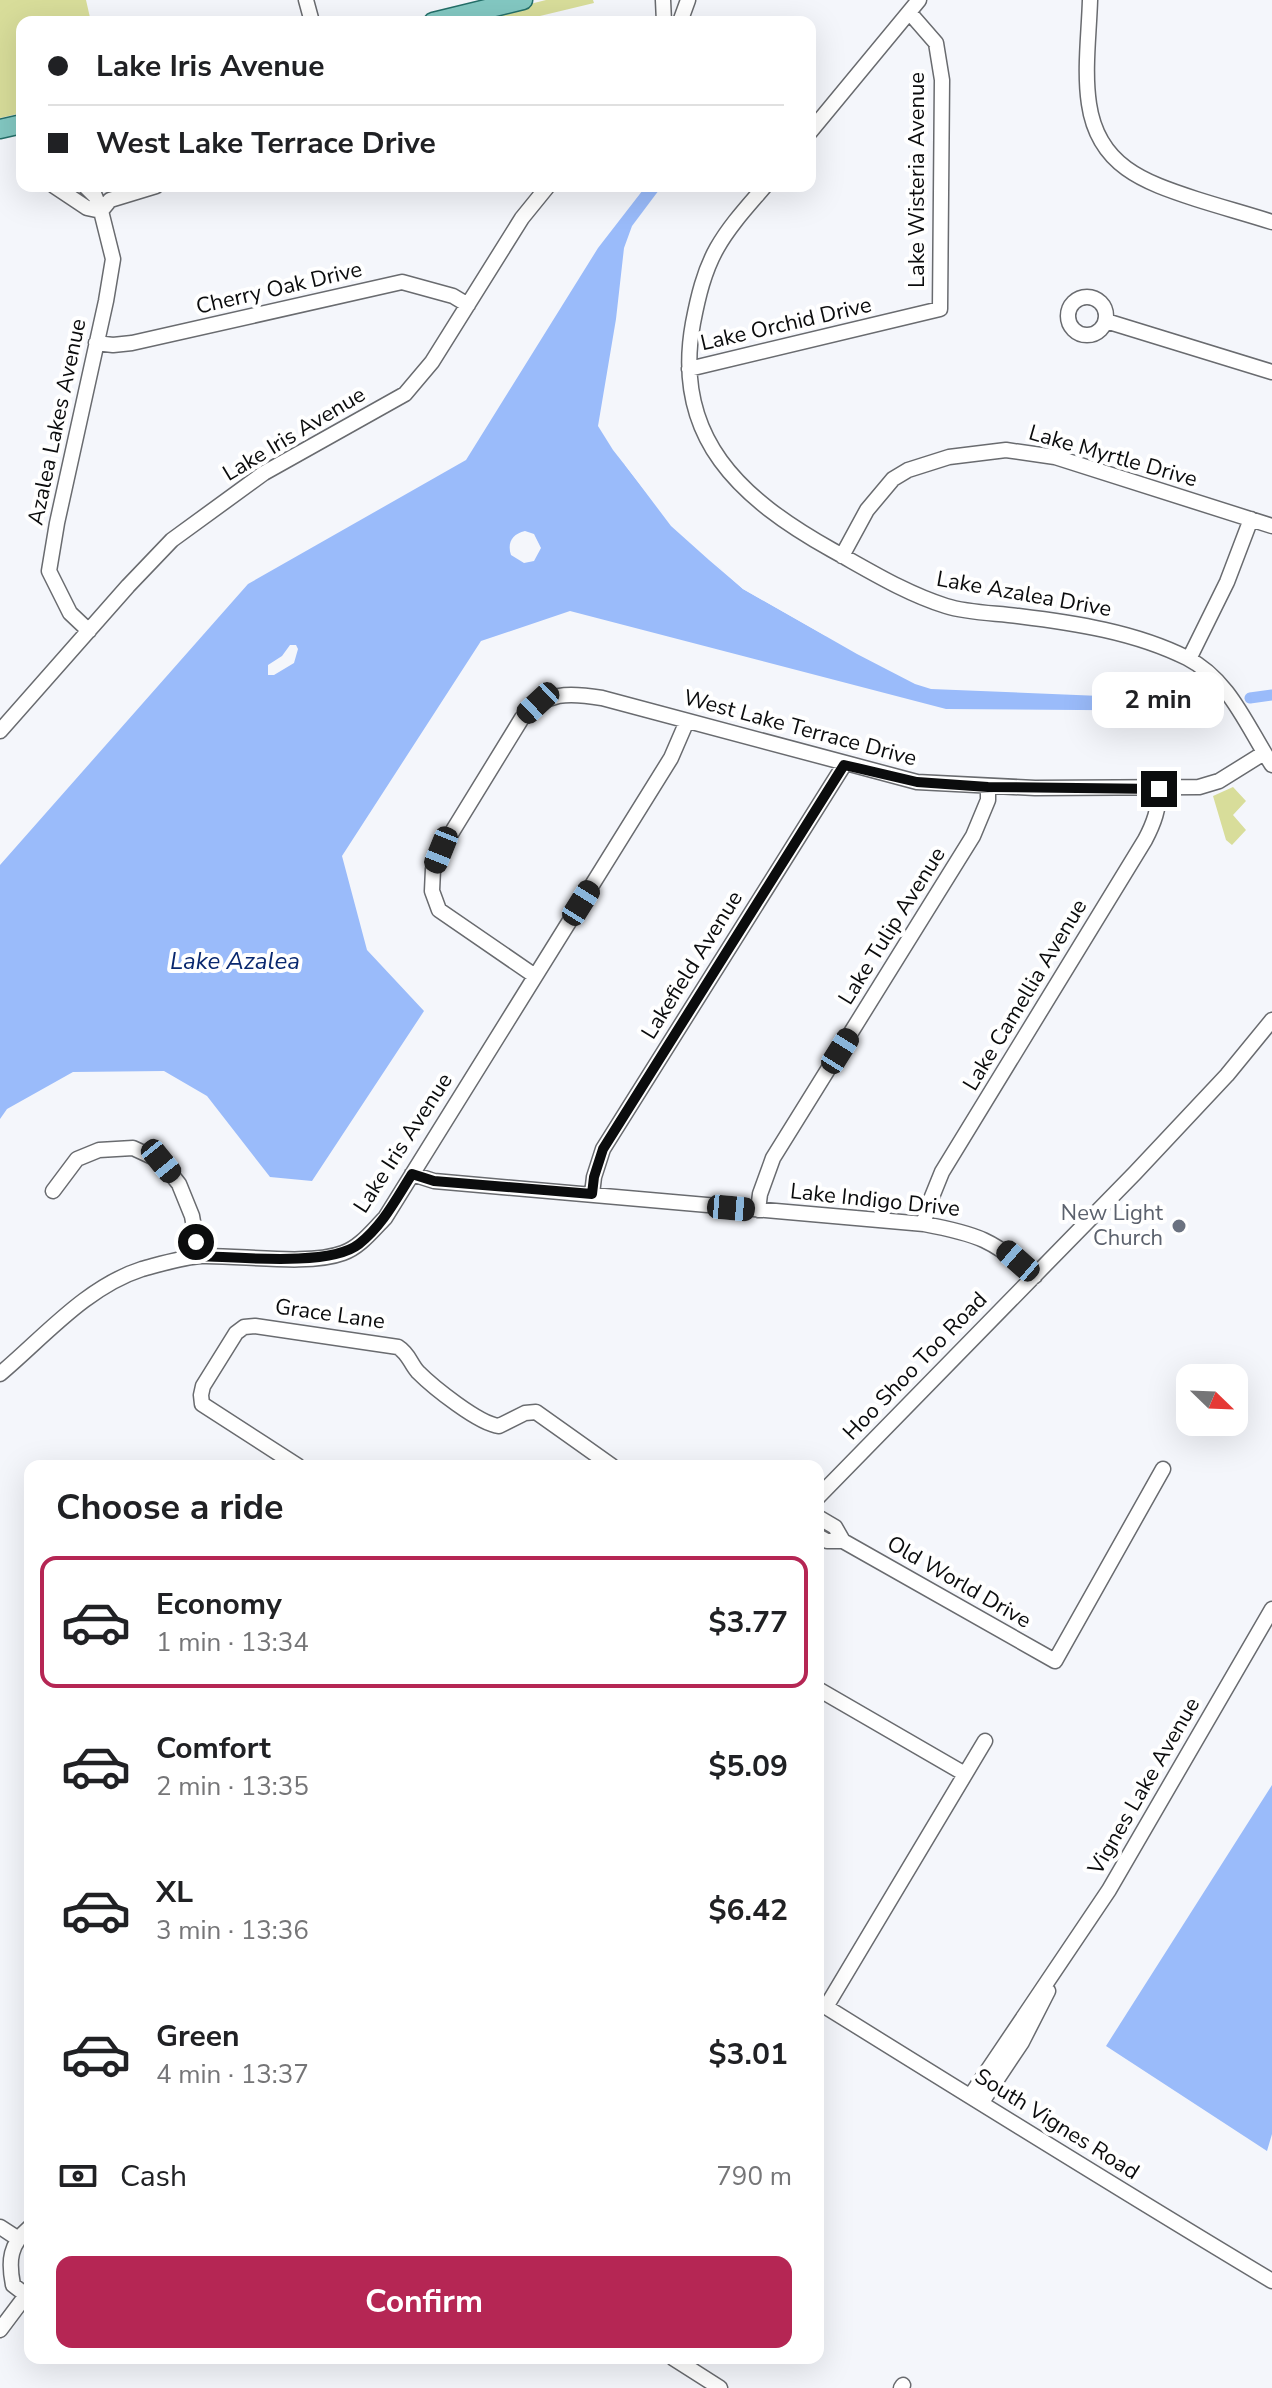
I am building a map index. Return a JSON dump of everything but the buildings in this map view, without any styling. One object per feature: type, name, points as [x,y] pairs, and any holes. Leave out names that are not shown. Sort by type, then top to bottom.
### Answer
[{"type":"main road","points":[[458,16],[523,0]]},
{"type":"street","points":[[1090,0],[1088,102],[1093,123],[1109,153],[1122,167],[1151,185],[1272,222]]},
{"type":"street","points":[[816,125],[914,6]]},
{"type":"street","name":"Lake Wisteria Avenue","points":[[914,6],[936,43],[942,80],[940,309]]},
{"type":"street","points":[[63,192],[87,208],[101,211],[110,200],[136,192]]},
{"type":"street","name":"Azalea Lakes Avenue","points":[[89,631],[70,613],[49,571],[113,259],[101,211],[91,192]]},
{"type":"street","name":"Lake Iris Avenue","points":[[0,731],[172,540],[264,473],[405,394],[432,362],[522,218],[543,192]]},
{"type":"street","name":"Lake Azalea Drive","points":[[760,192],[716,249],[704,276],[690,340],[690,386],[698,418],[721,461],[735,479],[781,520],[908,593],[951,607],[1037,618],[1117,633],[1164,647],[1189,659],[1211,674],[1226,690],[1268,759]]},
{"type":"street","name":"Cherry Oak Drive","points":[[96,343],[119,345],[143,341],[402,282],[453,296],[468,305]]},
{"type":"street","name":"Lake Orchid Drive","points":[[689,369],[940,309]]},
{"type":"street","points":[[1106,321],[1272,372]]},
{"type":"street","name":"Lake Myrtle Drive","points":[[842,556],[869,507],[892,480],[924,464],[975,452],[1006,450],[1055,457],[1272,526]]},
{"type":"street","points":[[1189,659],[1227,582],[1251,519]]},
{"type":"street","name":"West Lake Terrace Drive","points":[[535,976],[439,910],[432,891],[433,869],[441,850],[522,718],[538,703],[559,695],[575,693],[602,698],[917,782],[988,787],[1199,787],[1268,759]]},
{"type":"street","name":"Lake Iris Avenue","points":[[0,1374],[74,1308],[110,1283],[141,1270],[199,1256],[318,1259],[343,1253],[358,1245],[385,1218],[671,758],[687,721]]},
{"type":"street","name":"Lakefield Avenue","points":[[592,1194],[603,1149],[844,765]]},
{"type":"street","name":"Lake Tulip Avenue","points":[[758,1210],[760,1194],[773,1158],[973,836],[988,800],[988,787]]},
{"type":"street","name":"Lake Camellia Avenue","points":[[924,1224],[942,1172],[1145,840],[1154,823],[1159,789]]},
{"type":"street","name":"Hoo Shoo Too Road","points":[[824,1491],[1196,1108],[1272,1020]]},
{"type":"street","points":[[53,1191],[77,1159],[99,1150],[133,1148],[161,1161],[179,1184],[192,1216],[199,1256]]},
{"type":"street","name":"Lake Indigo Drive","points":[[412,1174],[434,1181],[924,1224],[967,1232],[1002,1247],[1035,1276]]},
{"type":"street","name":"Grace Lane","points":[[289,1460],[202,1404],[203,1386],[236,1333],[244,1327],[255,1326],[398,1347],[424,1377],[484,1422],[499,1426],[525,1413],[536,1412],[604,1460]]},
{"type":"street","name":"Old World Drive","points":[[824,1539],[843,1541],[1055,1661],[1163,1469]]},
{"type":"street","name":"Old World Drive","points":[[824,1521],[835,1527],[843,1541]]},
{"type":"street","name":"Vignes Lake Avenue","points":[[976,2098],[1042,1987],[1048,1983],[1109,1890],[1272,1609]]},
{"type":"street","points":[[824,1692],[965,1774]]},
{"type":"street","points":[[824,2002],[985,1741]]},
{"type":"street","name":"South Vignes Road","points":[[824,2006],[976,2098],[1031,2136],[1272,2281]]},
{"type":"street","points":[[0,2227],[17,2238]]},
{"type":"street","points":[[24,2232],[17,2238],[8,2262],[13,2285],[24,2290]]},
{"type":"street","points":[[0,2330],[24,2297]]},
{"type":"street","points":[[682,2364],[720,2388]]},
{"type":"green space","points":[[0,0],[86,0],[90,16],[16,16],[16,114],[0,118]]},
{"type":"green space","points":[[546,0],[593,0],[594,3],[540,16],[481,16]]},
{"type":"green space","points":[[1233,787],[1246,801],[1233,815],[1246,830],[1232,845],[1226,840],[1213,796]]},
{"type":"water","name":"Lake Azalea","points":[[641,192],[658,192],[632,226],[624,248],[598,426],[672,525],[743,589],[915,684],[931,689],[1197,700],[1213,698],[1217,714],[1206,711],[946,709],[570,611],[481,641],[342,856],[367,950],[424,1011],[312,1181],[270,1177],[207,1096],[164,1071],[73,1072],[7,1109],[0,1119],[0,865],[248,584],[466,460],[598,248]],"holes":[[[525,531],[534,534],[541,548],[534,561],[524,563],[511,555],[514,537]],[[290,645],[296,645],[298,649],[294,663],[274,675],[268,675],[268,665],[282,656]]]},
{"type":"water","points":[[1272,1785],[1272,2134],[1267,2151],[1106,2046]]},
{"type":"pier","points":[[626,464],[674,523],[718,566],[744,588],[828,632],[826,636],[743,589],[709,560],[671,526]]},
{"type":"waterway","points":[[1250,698],[1272,695]]},
{"type":"place","name":"New Light Church","points":[[1179,1226]]},
{"type":"route","points":[[196,1242],[199,1256],[318,1259],[343,1253],[358,1245],[385,1218],[412,1174],[434,1181],[592,1194],[603,1149],[844,765],[917,782],[988,787],[1159,789]]}]
